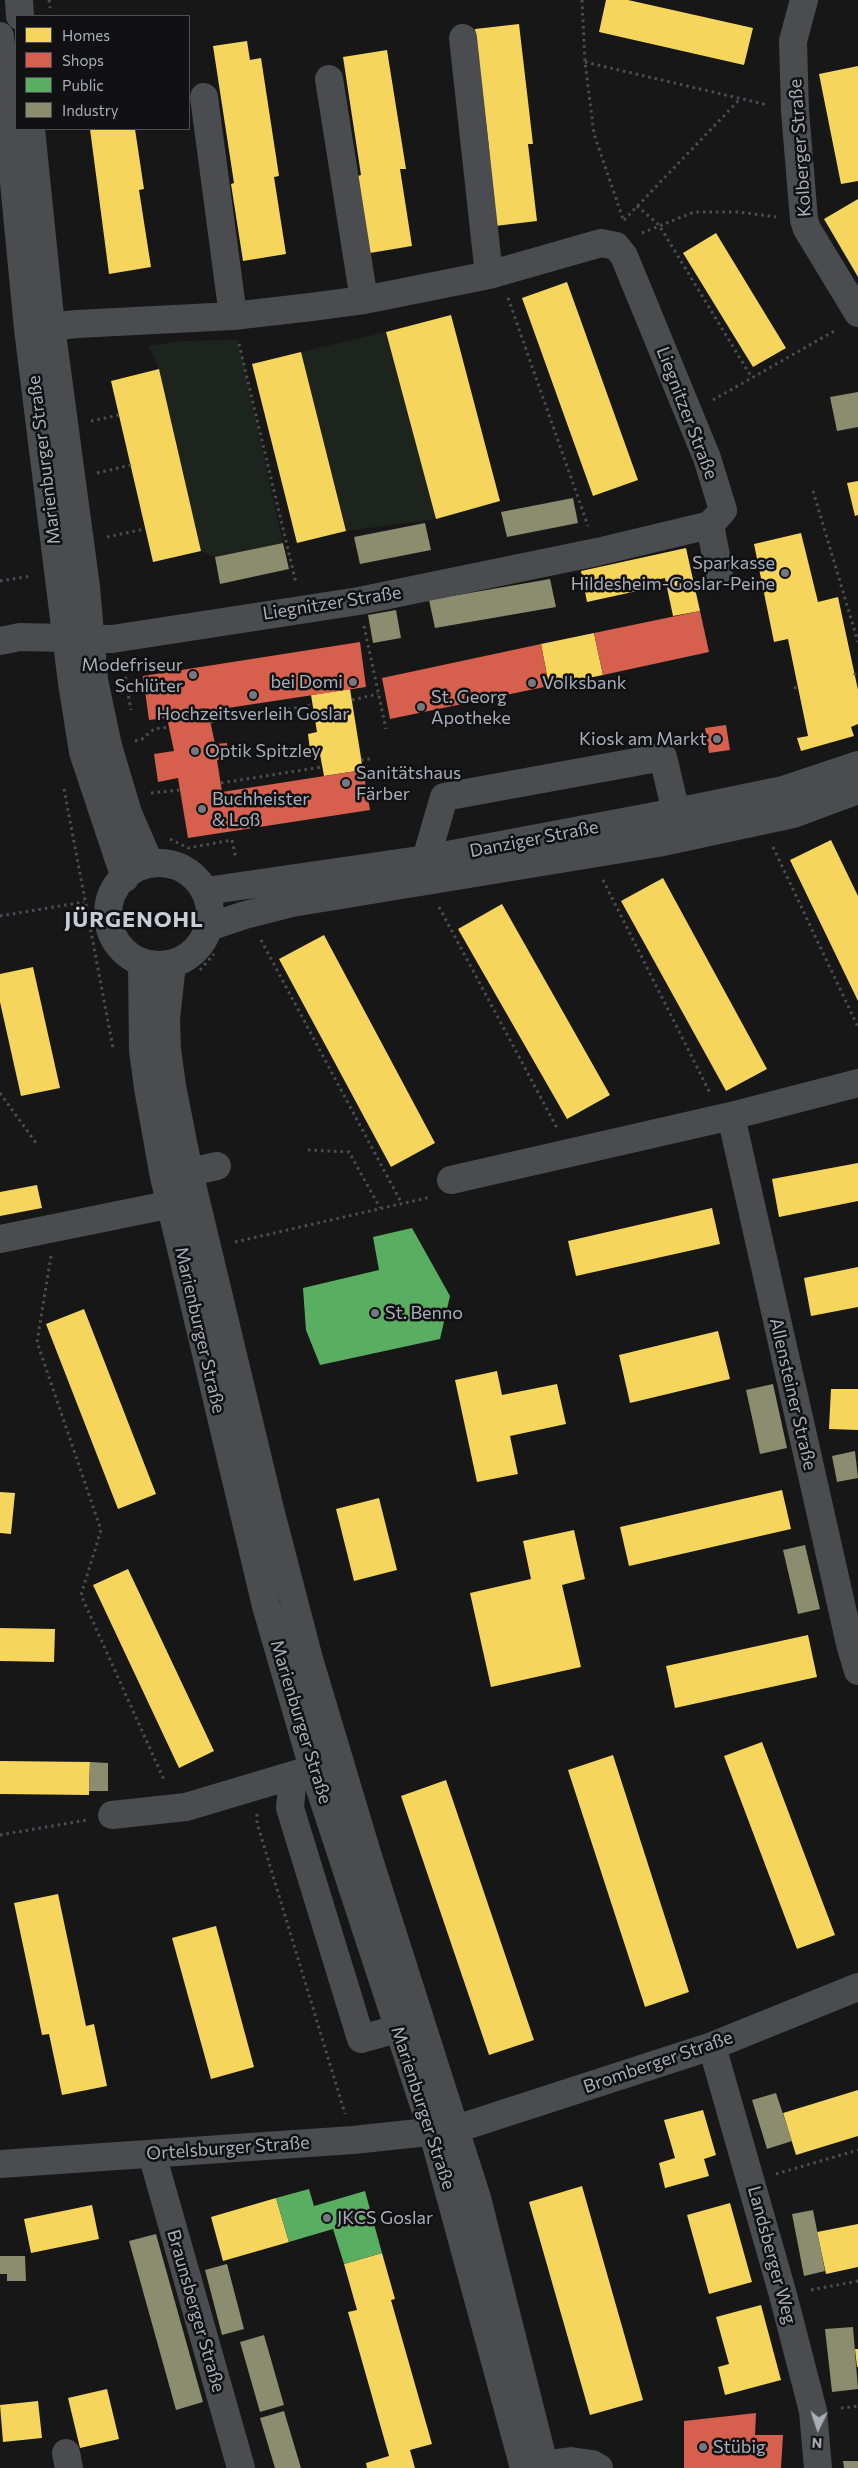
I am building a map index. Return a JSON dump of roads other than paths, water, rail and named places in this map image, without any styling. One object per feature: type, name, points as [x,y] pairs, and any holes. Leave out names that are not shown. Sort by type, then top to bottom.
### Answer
[{"type":"street","points":[[19,0],[20,15]]},
{"type":"street","name":"Kolberger Straße","points":[[804,0],[793,41],[795,111],[804,220],[850,320]]},
{"type":"street","name":"Marienburger Straße","points":[[0,36],[14,122]]},
{"type":"street","points":[[40,328],[232,316],[364,300],[494,274],[463,38]]},
{"type":"street","points":[[328,79],[364,300]]},
{"type":"street","points":[[204,96],[232,316]]},
{"type":"street","name":"Marienburger Straße","points":[[15,130],[40,328],[90,638],[94,680],[108,746],[128,813],[150,864]]},
{"type":"street","name":"Liegnitzer Straße","points":[[0,641],[20,637],[90,638],[359,600],[597,552],[710,525],[723,510],[707,458],[624,256],[620,233],[601,244],[494,274]]},
{"type":"street","points":[[710,525],[719,571]]},
{"type":"street","name":"Marienburger Straße","points":[[90,638],[83,752],[125,878]]},
{"type":"street","points":[[426,859],[444,797],[663,757],[676,812],[658,843]]},
{"type":"street","name":"Danziger Straße","points":[[206,891],[426,859],[676,812],[783,790],[858,765]]},
{"type":"street","name":"Danziger Straße","points":[[215,938],[245,915],[292,903],[658,843],[793,814],[858,790]]},
{"type":"street","points":[[150,864],[167,864],[183,869],[206,891],[209,904],[215,938],[172,964],[152,965],[142,962],[123,950],[111,931],[108,916],[110,902],[116,888],[133,870],[150,864]]},
{"type":"street","name":"Marienburger Straße","points":[[142,962],[143,1050],[148,1088],[176,1175],[270,1509],[309,1659],[340,1760],[444,2131]]},
{"type":"street","name":"Marienburger Straße","points":[[172,964],[166,1019],[176,1175]]},
{"type":"street","points":[[452,1180],[726,1117],[858,1082]]},
{"type":"street","name":"Allensteiner Straße","points":[[726,1117],[850,1644],[858,1671]]},
{"type":"street","points":[[176,1175],[217,1166]]},
{"type":"street","points":[[0,1239],[183,1202]]},
{"type":"street","name":"Marienburger Straße","points":[[183,1202],[266,1606],[303,1772],[397,2029],[477,2198],[535,2467]]},
{"type":"street","points":[[112,1815],[178,1809],[340,1760]]},
{"type":"street","points":[[303,1772],[290,1808],[361,2039],[397,2029]]},
{"type":"street","name":"Bromberger Straße","points":[[444,2131],[712,2046],[858,1986]]},
{"type":"street","name":"Landsberger Weg","points":[[712,2046],[783,2295],[813,2411],[818,2468]]},
{"type":"street","name":"Ortelsburger Straße","points":[[0,2164],[353,2140],[444,2131]]},
{"type":"street","name":"Braunsberger Straße","points":[[152,2154],[241,2468]]},
{"type":"street","points":[[535,2467],[571,2461],[592,2464],[598,2468]]},
{"type":"place","name":"Sparkasse Hildesheim-Goslar-Peine","points":[[785,573]]},
{"type":"place","name":"Modefriseur Schlüter","points":[[193,675]]},
{"type":"place","name":"bei Domi","points":[[353,682]]},
{"type":"place","name":"Volksbank","points":[[532,683]]},
{"type":"place","name":"Hochzeitsverleih Goslar","points":[[253,695]]},
{"type":"place","name":"St. Georg Apotheke","points":[[421,707]]},
{"type":"place","name":"Kiosk am Markt","points":[[717,739]]},
{"type":"place","name":"Optik Spitzley","points":[[195,751]]},
{"type":"place","name":"Sanitätshaus Färber","points":[[346,783]]},
{"type":"place","name":"Buchheister & Loß","points":[[202,809]]},
{"type":"place","name":"St. Benno","points":[[375,1313]]},
{"type":"place","name":"JKCS Goslar","points":[[327,2218]]},
{"type":"place","name":"Stübig","points":[[703,2447]]},
{"type":"district","name":"JÜRGENOHL","points":[[134,920]]}]
